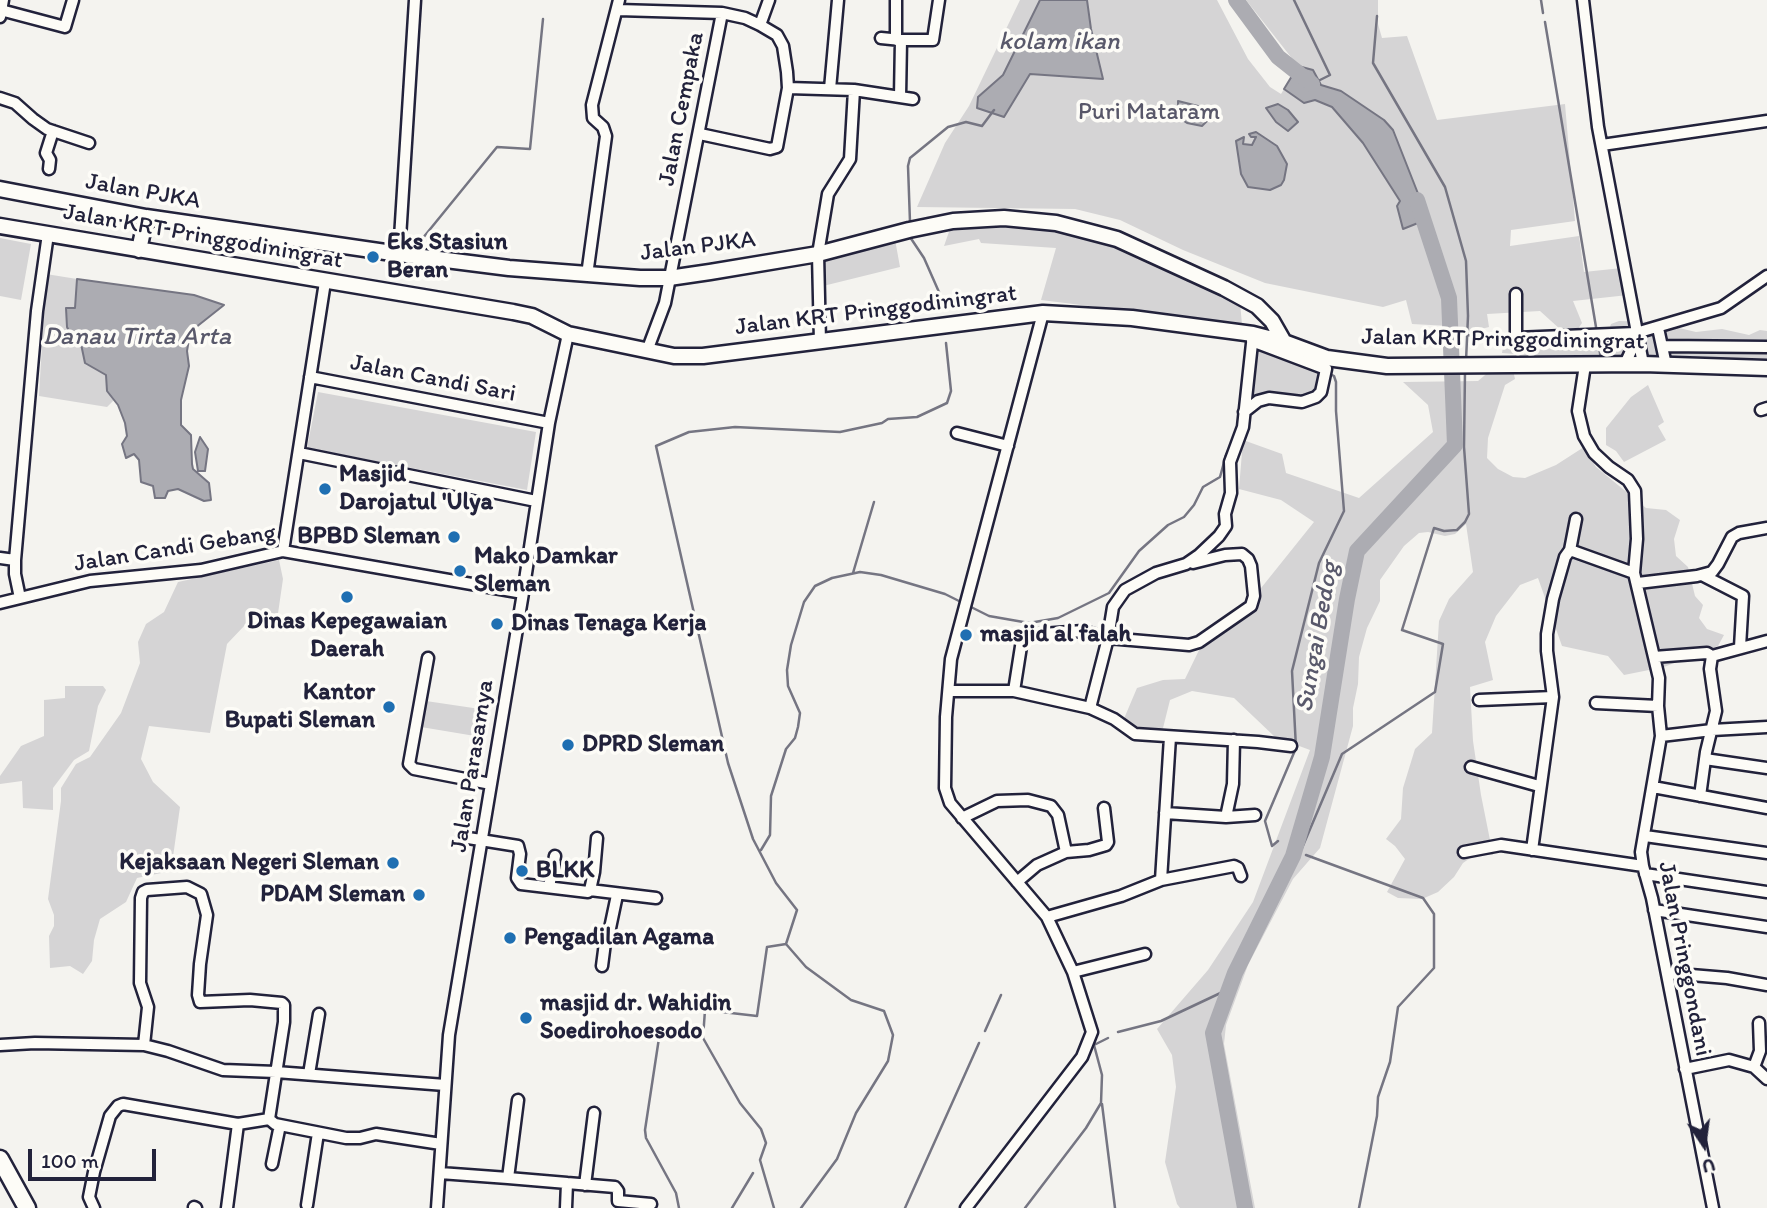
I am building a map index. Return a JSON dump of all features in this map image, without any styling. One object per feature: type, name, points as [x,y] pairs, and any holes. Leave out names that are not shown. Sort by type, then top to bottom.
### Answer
[{"type":"highway","points":[[0,1159],[27,1208]]},
{"type":"highway","points":[[0,1181],[15,1208]]},
{"type":"main road","name":"Jalan PJKA","points":[[0,189],[146,218],[399,254],[587,275],[669,278],[818,254],[953,221],[1004,218],[1056,223],[1117,239],[1224,288],[1257,306],[1272,321],[1284,342]]},
{"type":"main road","points":[[139,250],[146,218]]},
{"type":"main road","name":"Jalan KRT Pringgodiningrat","points":[[0,226],[513,312],[532,316],[568,334],[674,356],[703,356],[1043,313],[1132,318],[1284,342],[1326,358],[1387,366],[1643,363],[1767,368]]},
{"type":"street","points":[[1,9],[65,27],[74,0]]},
{"type":"street","points":[[399,254],[415,0]]},
{"type":"street","points":[[700,134],[776,149],[788,88],[783,46],[777,35],[760,25],[769,0]]},
{"type":"street","points":[[830,89],[838,0]]},
{"type":"street","points":[[896,0],[900,97]]},
{"type":"street","points":[[881,38],[933,40],[939,0]]},
{"type":"street","points":[[1583,0],[1602,145],[1643,363]]},
{"type":"street","points":[[587,275],[606,136],[603,127],[593,118],[592,105],[618,5],[722,13]]},
{"type":"street","name":"Jalan Cempaka","points":[[647,351],[665,303],[722,13],[746,18],[760,25]]},
{"type":"street","points":[[788,88],[853,90],[913,99]]},
{"type":"street","points":[[820,342],[818,254],[828,194],[850,159],[853,90]]},
{"type":"street","points":[[0,98],[15,103],[33,119],[53,131],[89,143]]},
{"type":"street","points":[[1602,145],[1767,121]]},
{"type":"street","points":[[49,169],[50,160],[46,153],[53,131]]},
{"type":"street","points":[[20,598],[15,560],[37,311],[48,234]]},
{"type":"street","points":[[1516,294],[1517,338],[1637,335],[1721,308],[1766,280]]},
{"type":"street","points":[[283,551],[325,282]]},
{"type":"street","points":[[966,1208],[1058,1091],[1086,1050],[1092,1032],[1073,972],[1047,917],[950,803],[945,788],[946,717],[951,659],[1043,313]]},
{"type":"street","points":[[1658,328],[1666,365]]},
{"type":"street","name":"Jalan Parasamya","points":[[438,1208],[449,1035],[549,423],[568,334]]},
{"type":"street","points":[[1625,364],[1637,335]]},
{"type":"street","points":[[1186,565],[1219,536],[1226,526],[1225,514],[1231,493],[1230,462],[1241,435],[1252,337],[1326,369],[1321,392],[1316,397],[1302,402],[1269,398],[1258,401],[1244,412]]},
{"type":"street","points":[[1662,346],[1767,347]]},
{"type":"street","name":"Jalan Pringgondani","points":[[1585,365],[1578,411],[1584,436],[1594,453],[1628,480],[1635,491],[1636,578],[1658,678],[1661,736],[1641,852],[1713,1208]]},
{"type":"street","name":"Jalan Candi Sari","points":[[310,377],[549,423]]},
{"type":"street","points":[[957,433],[1008,446]]},
{"type":"street","points":[[299,453],[536,502]]},
{"type":"street","points":[[1532,850],[1553,697],[1547,651],[1548,634],[1553,599],[1565,557],[1570,550],[1576,519]]},
{"type":"street","points":[[1570,550],[1636,578],[1702,575],[1712,572],[1732,537],[1739,533],[1767,528]]},
{"type":"street","name":"Jalan Candi Gebang","points":[[0,603],[90,580],[201,570],[283,551],[523,593]]},
{"type":"street","points":[[1014,691],[1022,640],[1029,635],[1083,631],[1108,638],[1194,645],[1251,606],[1254,596],[1248,559],[1242,554],[1224,555],[1156,573],[1125,590],[1113,607],[1108,638],[1090,708]]},
{"type":"street","points":[[0,558],[15,560]]},
{"type":"street","points":[[1702,575],[1743,596],[1740,647]]},
{"type":"street","points":[[1654,657],[1707,653],[1712,656],[1767,641]]},
{"type":"street","points":[[1700,796],[1716,710],[1710,669],[1712,656]]},
{"type":"street","points":[[428,658],[408,764],[414,769],[491,784]]},
{"type":"street","points":[[949,691],[1014,691],[1090,708],[1114,719],[1135,734],[1234,740],[1291,747]]},
{"type":"street","points":[[1479,700],[1553,697]]},
{"type":"street","points":[[1597,703],[1658,706]]},
{"type":"street","points":[[1661,736],[1767,727]]},
{"type":"street","points":[[1161,880],[1170,737]]},
{"type":"street","points":[[1226,817],[1233,784],[1234,740]]},
{"type":"street","points":[[1705,759],[1767,768]]},
{"type":"street","points":[[1471,767],[1539,786]]},
{"type":"street","points":[[1653,787],[1767,808]]},
{"type":"street","points":[[962,818],[997,801],[1044,803],[1051,806],[1058,815],[1066,852]]},
{"type":"street","points":[[1017,883],[1037,865],[1066,852],[1106,845],[1108,842],[1104,808]]},
{"type":"street","points":[[1165,813],[1226,817],[1255,815]]},
{"type":"street","points":[[1645,836],[1767,853]]},
{"type":"street","points":[[463,837],[517,846],[520,854],[519,882],[656,898]]},
{"type":"street","points":[[590,890],[597,838]]},
{"type":"street","points":[[1464,852],[1501,845],[1767,892]]},
{"type":"street","points":[[549,887],[555,856]]},
{"type":"street","points":[[1047,917],[1105,901],[1161,880],[1234,866],[1241,876]]},
{"type":"street","points":[[144,1045],[148,1006],[139,983],[141,898],[147,890],[187,887],[201,894],[207,915],[200,964],[200,1002],[250,1000],[285,1005],[270,1119]]},
{"type":"street","points":[[602,966],[606,935],[610,933],[617,895]]},
{"type":"street","points":[[1654,910],[1767,927]]},
{"type":"street","points":[[1073,972],[1146,954]]},
{"type":"street","points":[[1667,973],[1727,978],[1767,985]]},
{"type":"street","points":[[309,1074],[319,1014]]},
{"type":"street","points":[[1754,1067],[1763,1051],[1759,1023]]},
{"type":"street","points":[[0,1045],[144,1045],[223,1070],[445,1084]]},
{"type":"street","points":[[1685,1069],[1729,1060],[1754,1067],[1767,1079]]},
{"type":"street","points":[[508,1178],[518,1100]]},
{"type":"street","points":[[94,1208],[89,1197],[94,1172],[110,1116],[118,1106],[123,1104],[238,1124],[270,1119]]},
{"type":"street","points":[[585,1185],[594,1113]]},
{"type":"street","points":[[270,1119],[275,1124],[354,1139],[376,1134],[441,1144]]},
{"type":"street","points":[[227,1208],[238,1124]]},
{"type":"street","points":[[272,1164],[280,1125]]},
{"type":"street","points":[[307,1205],[318,1133]]},
{"type":"street","points":[[440,1173],[615,1187],[618,1201],[651,1204]]},
{"type":"street","points":[[566,1208],[567,1183]]},
{"type":"green space","name":"Puri Mataram","points":[[1020,0],[1217,0],[1248,59],[1270,87],[1281,94],[1284,89],[1304,103],[1315,100],[1332,107],[1363,143],[1400,201],[1428,218],[1393,130],[1384,120],[1341,91],[1321,85],[1313,70],[1298,66],[1246,0],[1378,0],[1378,24],[1382,38],[1407,36],[1437,120],[1565,104],[1575,221],[1511,230],[1510,246],[1579,236],[1584,272],[1622,268],[1628,295],[1573,301],[1582,323],[1571,339],[1540,311],[1487,314],[1489,327],[1450,337],[1449,326],[1412,324],[1406,300],[1383,307],[1265,283],[1183,250],[1120,220],[1075,209],[917,207],[945,143],[969,106]]},
{"type":"green space","points":[[999,223],[1043,226],[1078,234],[1158,262],[1240,302],[1242,325],[1041,300],[1056,248],[981,243],[979,239],[944,246],[951,226]]},
{"type":"green space","points":[[894,234],[900,267],[819,287],[818,254]]},
{"type":"green space","points":[[0,238],[31,244],[21,300],[0,296]]},
{"type":"green space","points":[[46,274],[77,279],[75,308],[66,308],[72,337],[81,344],[85,363],[106,375],[107,391],[114,400],[107,407],[39,396]]},
{"type":"green space","points":[[1665,319],[1679,328],[1696,332],[1722,329],[1749,335],[1760,330],[1767,331],[1767,363],[1575,359],[1502,353],[1504,341],[1549,343],[1578,348],[1583,340],[1606,339],[1611,324],[1619,321],[1656,322]]},
{"type":"green space","points":[[1251,343],[1324,368],[1315,397],[1269,399],[1244,412]]},
{"type":"green space","points":[[1491,370],[1513,370],[1515,379],[1505,385],[1488,438],[1487,458],[1498,469],[1513,477],[1525,478],[1556,465],[1584,447],[1596,467],[1646,508],[1666,510],[1680,520],[1674,539],[1676,556],[1688,567],[1695,596],[1703,605],[1699,618],[1707,629],[1724,635],[1718,646],[1664,667],[1624,675],[1608,656],[1562,646],[1538,578],[1520,585],[1496,616],[1485,642],[1493,680],[1470,687],[1473,741],[1493,855],[1476,854],[1463,863],[1454,877],[1438,892],[1422,899],[1398,898],[1387,892],[1405,859],[1386,839],[1401,819],[1403,788],[1415,749],[1432,733],[1439,621],[1449,599],[1473,572],[1466,524],[1455,534],[1445,536],[1419,533],[1404,546],[1380,580],[1380,601],[1367,628],[1359,657],[1353,726],[1320,848],[1293,879],[1248,965],[1226,1025],[1224,1044],[1255,1208],[1180,1208],[1165,1162],[1176,1087],[1172,1055],[1157,1029],[1208,970],[1253,902],[1310,750],[1275,737],[1234,698],[1192,691],[1170,700],[1163,728],[1152,731],[1136,728],[1123,721],[1137,688],[1163,680],[1185,679],[1201,646],[1229,628],[1314,522],[1281,500],[1239,489],[1243,440],[1282,454],[1286,473],[1359,498],[1433,432],[1428,405],[1403,382],[1478,381]]},
{"type":"green space","points":[[1648,385],[1664,422],[1658,426],[1666,440],[1624,462],[1616,451],[1606,445],[1606,428],[1631,397]]},
{"type":"green space","points":[[318,392],[536,432],[527,490],[307,448]]},
{"type":"green space","points":[[279,560],[283,579],[276,627],[245,625],[227,644],[210,733],[149,726],[141,759],[153,782],[180,807],[171,871],[137,878],[126,902],[100,919],[92,961],[83,974],[70,966],[50,968],[49,936],[54,926],[54,915],[48,899],[61,788],[76,764],[90,757],[121,713],[140,663],[138,642],[146,624],[164,612],[178,582]]},
{"type":"green space","points":[[65,686],[103,686],[106,690],[98,706],[89,751],[74,760],[53,788],[53,810],[23,808],[22,781],[0,784],[0,776],[21,746],[44,736],[44,700],[65,698]]},
{"type":"green space","points":[[426,701],[480,709],[475,736],[421,727]]},
{"type":"water","name":"kolam ikan","points":[[1040,0],[1087,0],[1103,79],[1030,74],[1004,117],[977,108],[978,97],[1003,75]]},
{"type":"water","points":[[1298,66],[1313,70],[1321,85],[1341,91],[1384,120],[1393,130],[1428,219],[1403,229],[1397,206],[1400,201],[1363,143],[1332,107],[1315,100],[1304,103],[1284,89]]},
{"type":"water","points":[[1178,101],[1216,112],[1202,126],[1187,123],[1178,117]]},
{"type":"water","points":[[1278,104],[1288,110],[1298,122],[1288,131],[1276,122],[1266,108]]},
{"type":"water","points":[[1256,132],[1277,146],[1287,164],[1281,185],[1270,190],[1248,187],[1241,174],[1236,141],[1244,137],[1243,144],[1252,145],[1256,137],[1249,134]]},
{"type":"water","name":"Danau Tirta Arta","points":[[77,279],[194,295],[224,305],[195,328],[189,339],[189,366],[181,400],[181,425],[191,435],[193,469],[209,483],[211,500],[204,501],[178,489],[168,491],[165,498],[155,498],[153,486],[141,482],[139,460],[134,454],[126,458],[122,444],[127,436],[125,423],[118,405],[107,391],[106,375],[85,363],[81,344],[72,337],[67,327],[66,308],[75,308]]},
{"type":"water","points":[[200,437],[208,449],[205,471],[198,471],[195,452]]},
{"type":"waterway","name":"Sungai Bedog","points":[[1236,0],[1278,57],[1312,84]]},
{"type":"waterway","points":[[1294,0],[1330,75],[1318,81]]},
{"type":"waterway","points":[[1541,0],[1543,13]]},
{"type":"waterway","points":[[1377,16],[1373,63],[1445,187],[1466,261],[1466,361]]},
{"type":"waterway","points":[[418,244],[497,147],[530,149],[543,19]]},
{"type":"waterway","points":[[1545,22],[1597,333]]},
{"type":"waterway","points":[[910,222],[910,158],[948,127],[966,122],[982,126],[994,110]]},
{"type":"waterway","name":"Sungai Bedog","points":[[1245,1208],[1213,1033],[1235,973],[1293,856],[1322,757],[1357,551],[1455,445],[1449,298],[1417,200]]},
{"type":"waterway","points":[[910,237],[924,258],[946,308]]},
{"type":"waterway","points":[[1467,335],[1515,341]]},
{"type":"waterway","points":[[1598,339],[1601,360]]},
{"type":"waterway","points":[[1584,340],[1598,340]]},
{"type":"waterway","points":[[1242,390],[1247,341]]},
{"type":"waterway","points":[[801,1208],[837,1159],[856,1113],[888,1061],[893,1035],[884,1011],[851,1000],[806,967],[786,944],[797,910],[776,883],[753,839],[728,763],[656,446],[689,432],[735,427],[840,432],[882,423],[888,419],[917,417],[947,403],[951,391],[946,343]]},
{"type":"waterway","points":[[1302,848],[1342,754],[1435,692],[1443,644],[1402,630],[1434,528],[1444,531],[1457,530],[1469,514],[1464,447],[1465,371]]},
{"type":"waterway","points":[[1278,841],[1272,846],[1265,821],[1296,748],[1292,671],[1319,563],[1344,511],[1336,382],[1330,374]]},
{"type":"waterway","points":[[761,850],[770,835],[771,796],[786,749],[795,738],[798,727],[800,713],[788,686],[787,670],[791,645],[804,602],[815,586],[832,578],[860,572],[881,575],[945,594],[989,616],[1029,623],[1058,618],[1109,593],[1139,551],[1168,525],[1184,517],[1203,487],[1220,477],[1233,441]]},
{"type":"waterway","points":[[853,573],[874,502]]},
{"type":"waterway","points":[[1306,855],[1423,898],[1434,914],[1434,968],[1398,1007],[1390,1062],[1378,1097],[1377,1116],[1359,1208]]},
{"type":"waterway","points":[[774,1208],[760,1160],[766,1143],[761,1129],[740,1103],[703,1038],[705,1010],[757,1016],[767,947],[786,944]]},
{"type":"waterway","points":[[1118,1032],[1161,1021],[1229,989]]},
{"type":"waterway","points":[[985,1031],[1001,995]]},
{"type":"waterway","points":[[659,1038],[645,1130],[646,1138],[676,1193],[679,1208]]},
{"type":"waterway","points":[[1025,1208],[1086,1128],[1101,1103],[1102,1075],[1094,1045],[1108,1038]]},
{"type":"waterway","points":[[905,1208],[979,1043]]},
{"type":"waterway","points":[[1102,1104],[1115,1208]]},
{"type":"waterway","points":[[732,1208],[753,1173]]},
{"type":"place","name":"Eks Stasiun Beran","points":[[373,257]]},
{"type":"place","name":"Masjid Darojatul 'Ulya","points":[[325,489]]},
{"type":"place","name":"BPBD Sleman","points":[[454,537]]},
{"type":"place","name":"Mako Damkar Sleman","points":[[460,571]]},
{"type":"place","name":"Dinas Kepegawaian Daerah","points":[[347,597]]},
{"type":"place","name":"Dinas Tenaga Kerja","points":[[497,624]]},
{"type":"place","name":"masjid al falah","points":[[966,635]]},
{"type":"place","name":"Kantor Bupati Sleman","points":[[389,707]]},
{"type":"place","name":"DPRD Sleman","points":[[568,745]]},
{"type":"place","name":"Kejaksaan Negeri Sleman","points":[[393,863]]},
{"type":"place","name":"BLKK","points":[[522,871]]},
{"type":"place","name":"PDAM Sleman","points":[[419,895]]},
{"type":"place","name":"Pengadilan Agama","points":[[510,938]]},
{"type":"place","name":"masjid dr. Wahidin Soedirohoesodo","points":[[526,1018]]}]
